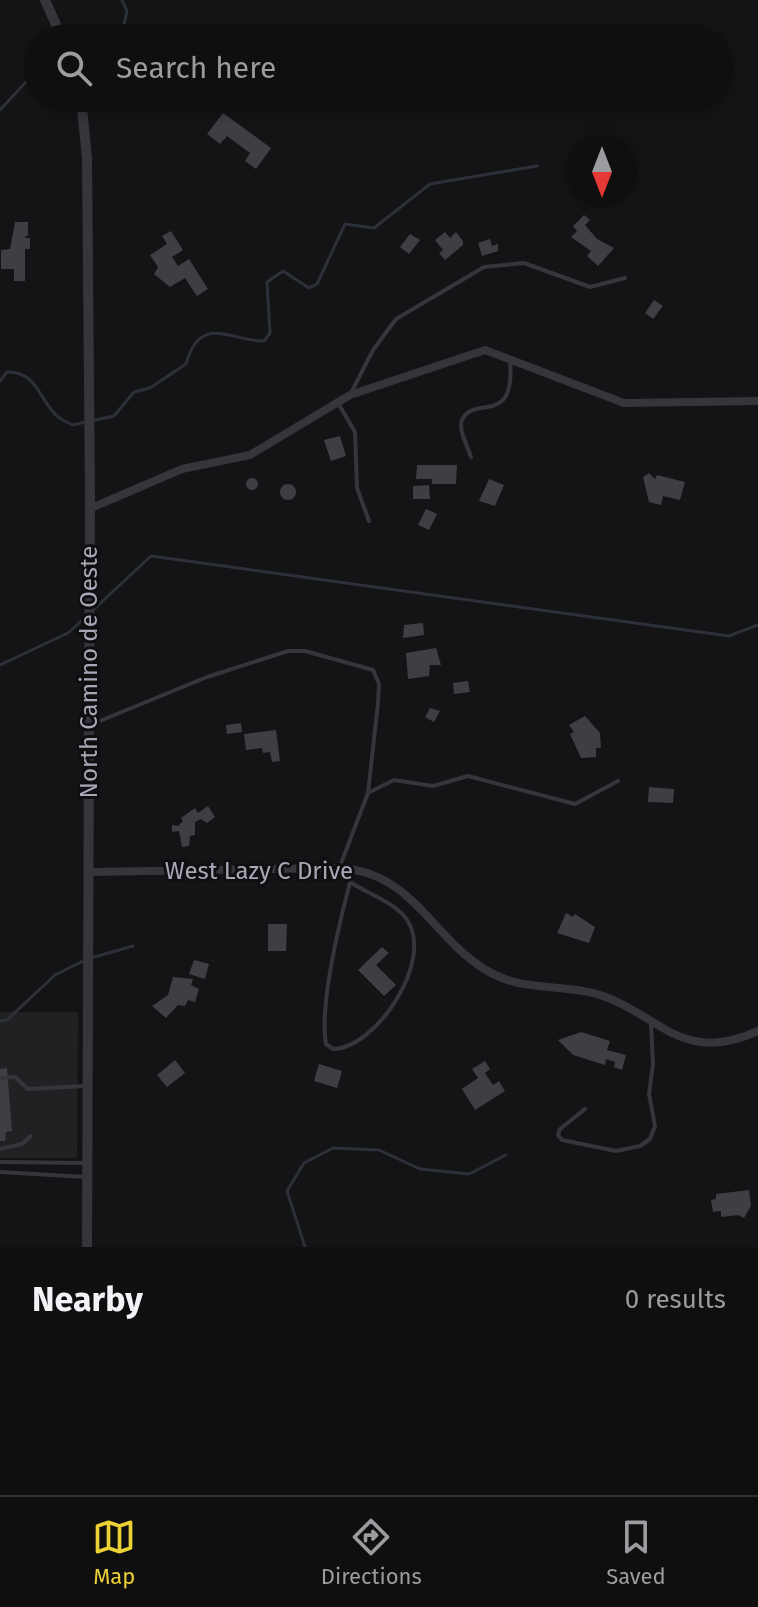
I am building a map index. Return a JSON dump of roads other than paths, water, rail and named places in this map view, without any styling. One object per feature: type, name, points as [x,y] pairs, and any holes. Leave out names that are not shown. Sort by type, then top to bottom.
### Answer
[{"type":"street","points":[[45,0],[56,24]]},
{"type":"street","name":"North Camino de Oeste","points":[[82,112],[87,158],[90,726],[85,1086],[87,1247]]},
{"type":"street","points":[[89,509],[182,469],[250,455],[350,395],[485,350],[624,403],[758,401]]},
{"type":"street","name":"West Lazy C Drive","points":[[89,872],[339,868],[373,873],[415,900],[457,948],[499,977],[597,994],[678,1036],[706,1042],[725,1041],[758,1031]]},
{"type":"lane","points":[[350,395],[373,350],[396,319],[484,267],[524,263],[590,287],[625,278]]},
{"type":"lane","points":[[471,457],[461,429],[462,419],[469,412],[499,404],[507,397],[511,387],[510,360]]},
{"type":"lane","points":[[338,403],[355,432],[357,488],[369,521]]},
{"type":"lane","points":[[90,726],[207,677],[288,651],[305,651],[373,670],[379,684],[368,793],[339,868]]},
{"type":"lane","points":[[368,793],[394,780],[433,786],[468,776],[575,804],[618,781]]},
{"type":"lane","points":[[350,882],[399,911],[408,922],[415,951],[414,965],[395,1003],[356,1044],[333,1049],[326,1044],[326,1017],[341,908],[354,869]]},
{"type":"lane","points":[[585,1109],[560,1129],[558,1135],[562,1140],[616,1151],[640,1146],[650,1139],[655,1126],[649,1094],[653,1064],[651,1024]]},
{"type":"lane","points":[[0,1078],[15,1077],[28,1089],[85,1086]]},
{"type":"lane","points":[[0,1149],[22,1144],[31,1136]]},
{"type":"lane","points":[[0,1162],[86,1163]]},
{"type":"lane","points":[[0,1172],[86,1177]]},
{"type":"waterway","points":[[122,0],[127,11],[124,24]]},
{"type":"waterway","points":[[0,110],[24,84]]},
{"type":"waterway","points":[[0,381],[7,372],[24,376],[57,416],[72,425],[114,416],[134,392],[150,388],[186,364],[192,348],[208,334],[264,341],[270,333],[267,282],[283,271],[309,288],[317,284],[345,224],[374,228],[430,184],[537,166]]},
{"type":"waterway","points":[[92,611],[151,556],[729,636],[758,625]]},
{"type":"waterway","points":[[0,665],[68,633],[86,617]]},
{"type":"waterway","points":[[91,958],[133,946]]},
{"type":"waterway","points":[[0,1021],[7,1020],[55,975],[83,961]]},
{"type":"waterway","points":[[305,1247],[287,1191],[304,1163],[333,1148],[379,1150],[420,1169],[469,1174],[506,1155]]}]
